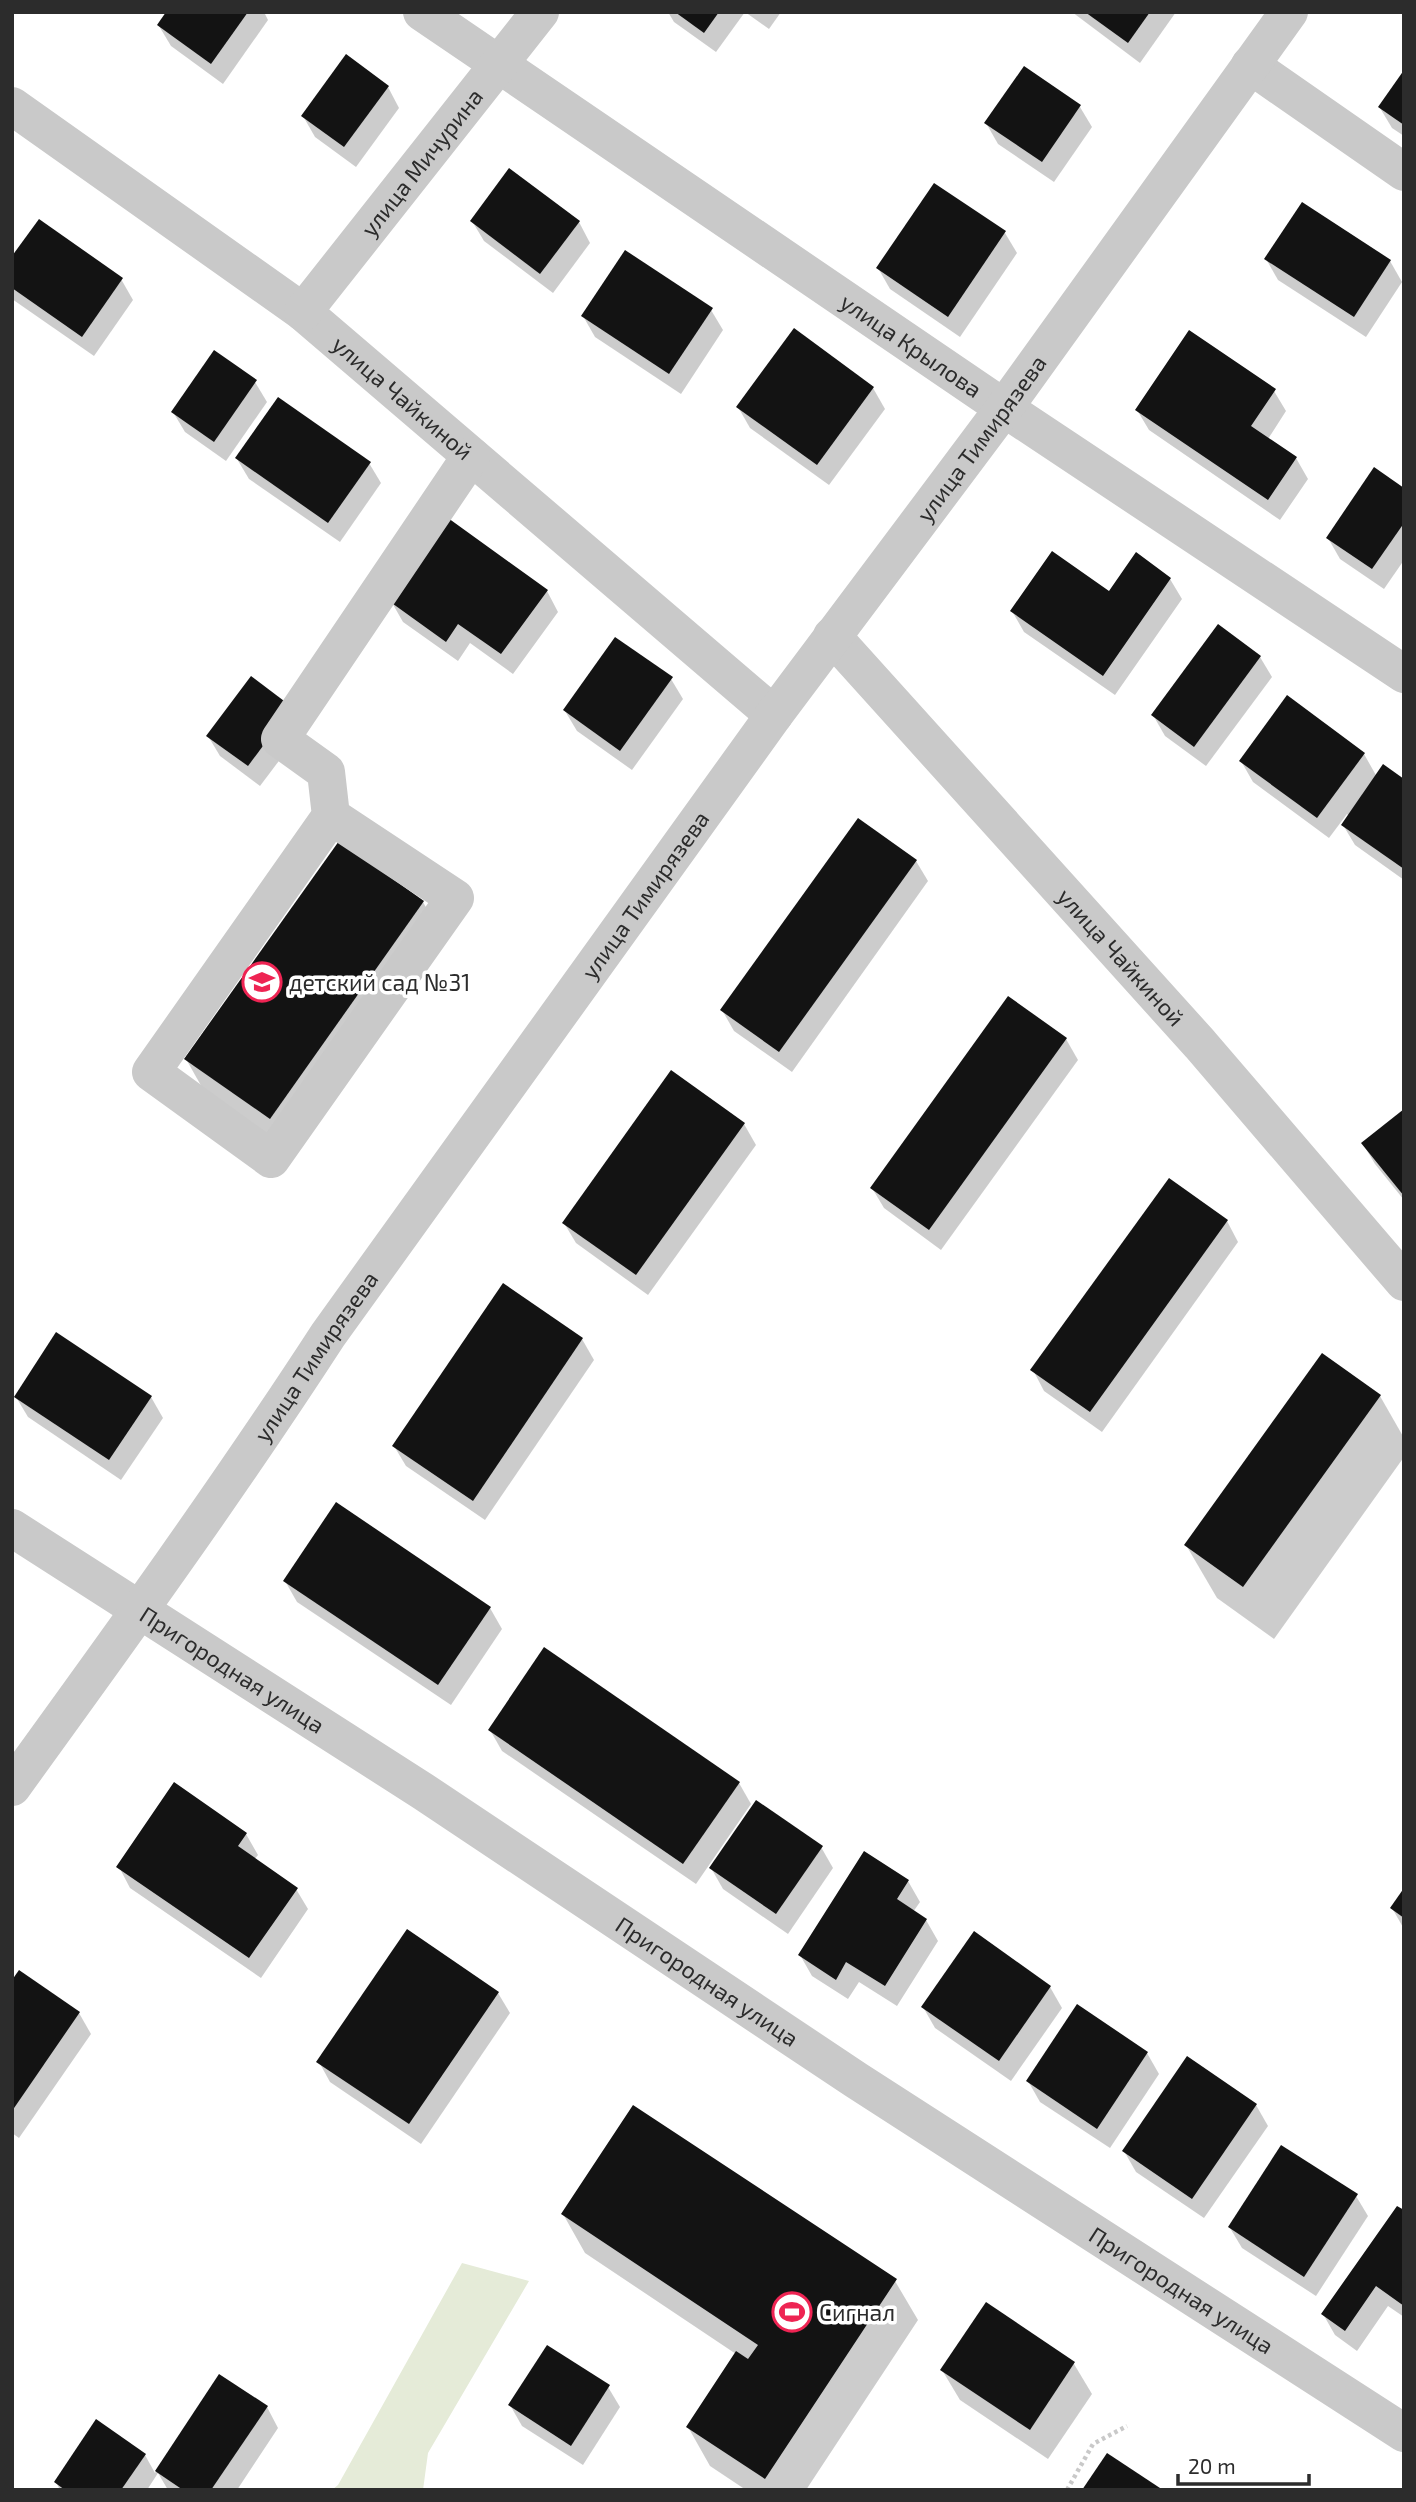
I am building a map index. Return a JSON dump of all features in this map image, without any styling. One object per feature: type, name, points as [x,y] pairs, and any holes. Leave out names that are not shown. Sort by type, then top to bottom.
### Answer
[{"type":"street","name":"улица Крылова","points":[[422,12],[1004,408],[1404,674]]},
{"type":"street","name":"улица Мичурина","points":[[303,312],[540,12]]},
{"type":"street","name":"улица Тимирязева","points":[[12,1787],[141,1608],[282,1406],[328,1335],[774,715],[1004,408],[1289,12]]},
{"type":"street","points":[[1250,65],[1404,172]]},
{"type":"street","name":"улица Чайкиной","points":[[12,106],[303,312],[774,715]]},
{"type":"street","points":[[331,816],[454,898],[271,1159],[151,1072],[331,816],[326,772],[280,739],[471,456]]},
{"type":"street","name":"улица Чайкиной","points":[[832,636],[1200,1044],[1404,1282]]},
{"type":"street","name":"Пригородная улица","points":[[12,1528],[141,1608],[424,1792],[856,2080],[1404,2433]]},
{"type":"path","points":[[1067,2490],[1093,2444],[1127,2426]]},
{"type":"green space","points":[[462,2263],[529,2281],[428,2453],[423,2490],[332,2490],[338,2485]]},
{"type":"building","points":[[166,12],[248,12],[211,64],[157,25]]},
{"type":"building","points":[[675,12],[719,12],[704,33]]},
{"type":"building","points":[[1085,12],[1150,12],[1128,43]]},
{"type":"building","points":[[346,54],[389,86],[344,147],[301,116]]},
{"type":"building","points":[[1024,66],[1081,105],[1042,162],[984,123]]},
{"type":"building","points":[[1404,70],[1404,125],[1378,107]]},
{"type":"building","points":[[509,168],[580,221],[540,274],[470,221]]},
{"type":"building","points":[[934,183],[1006,231],[948,317],[876,268]]},
{"type":"building","points":[[1302,202],[1391,260],[1354,317],[1264,259]]},
{"type":"building","points":[[39,219],[123,278],[82,337],[12,288],[12,256]]},
{"type":"building","points":[[625,250],[713,308],[669,374],[581,316]]},
{"type":"building","points":[[794,328],[874,387],[817,465],[736,407]]},
{"type":"building","points":[[1189,330],[1276,389],[1251,426],[1297,457],[1268,500],[1135,410]]},
{"type":"building","points":[[214,350],[257,380],[214,442],[171,412]]},
{"type":"building","points":[[278,397],[371,462],[328,523],[235,458]]},
{"type":"building","points":[[1374,467],[1404,488],[1404,523],[1372,569],[1326,538]]},
{"type":"building","points":[[448,518],[548,590],[501,654],[458,624],[446,642],[389,601]]},
{"type":"building","points":[[1052,551],[1109,591],[1136,552],[1171,578],[1103,676],[1010,611]]},
{"type":"building","points":[[1218,624],[1261,656],[1194,747],[1151,715]]},
{"type":"building","points":[[615,637],[673,677],[620,751],[563,710]]},
{"type":"building","points":[[251,676],[292,707],[248,766],[206,736]]},
{"type":"building","points":[[1287,695],[1365,753],[1317,818],[1239,761]]},
{"type":"building","points":[[1383,764],[1404,779],[1404,869],[1341,825]]},
{"type":"building","points":[[858,818],[917,860],[779,1052],[720,1010]]},
{"type":"building","points":[[339,841],[424,901],[270,1119],[184,1059]]},
{"type":"building","points":[[1008,996],[1067,1038],[929,1230],[870,1188]]},
{"type":"building","points":[[671,1070],[745,1123],[636,1275],[562,1223]]},
{"type":"building","points":[[1404,1109],[1404,1196],[1361,1143]]},
{"type":"building","points":[[1169,1178],[1228,1220],[1090,1412],[1030,1370]]},
{"type":"building","points":[[503,1283],[583,1338],[473,1501],[392,1446]]},
{"type":"building","points":[[56,1332],[152,1396],[109,1460],[14,1397]]},
{"type":"building","points":[[1322,1353],[1381,1395],[1243,1587],[1184,1545]]},
{"type":"building","points":[[336,1502],[491,1607],[438,1685],[283,1581]]},
{"type":"building","points":[[544,1647],[740,1782],[683,1864],[488,1730]]},
{"type":"building","points":[[174,1782],[247,1833],[238,1846],[298,1888],[249,1958],[116,1867]]},
{"type":"building","points":[[756,1800],[823,1846],[776,1914],[709,1868]]},
{"type":"building","points":[[864,1851],[909,1880],[897,1899],[927,1919],[885,1986],[846,1962],[836,1980],[798,1955]]},
{"type":"building","points":[[1404,1888],[1404,1918],[1390,1908]]},
{"type":"building","points":[[407,1929],[499,1992],[409,2124],[316,2062]]},
{"type":"building","points":[[974,1931],[1051,1986],[999,2061],[921,2007]]},
{"type":"building","points":[[19,1970],[80,2012],[12,2111],[12,1980]]},
{"type":"building","points":[[1077,2004],[1148,2052],[1097,2129],[1026,2081]]},
{"type":"building","points":[[1187,2056],[1257,2104],[1192,2199],[1122,2151]]},
{"type":"building","name":"Сигнал","points":[[633,2105],[897,2279],[765,2479],[686,2427],[736,2351],[748,2359],[758,2345],[561,2214]]},
{"type":"building","points":[[1281,2145],[1358,2194],[1304,2277],[1228,2227]]},
{"type":"building","points":[[1397,2206],[1404,2210],[1404,2306],[1376,2286],[1345,2331],[1321,2314]]},
{"type":"building","points":[[986,2302],[1075,2362],[1030,2430],[940,2370]]},
{"type":"building","points":[[547,2345],[610,2385],[571,2446],[508,2405]]},
{"type":"building","points":[[219,2374],[268,2406],[211,2490],[183,2490],[155,2471]]},
{"type":"building","points":[[96,2419],[146,2454],[121,2490],[65,2490],[54,2482]]},
{"type":"building","points":[[1107,2453],[1163,2490],[1082,2490]]},
{"type":"place","name":"детский сад №31","points":[[262,982]]},
{"type":"place","name":"Сигнал","points":[[792,2312]]}]
